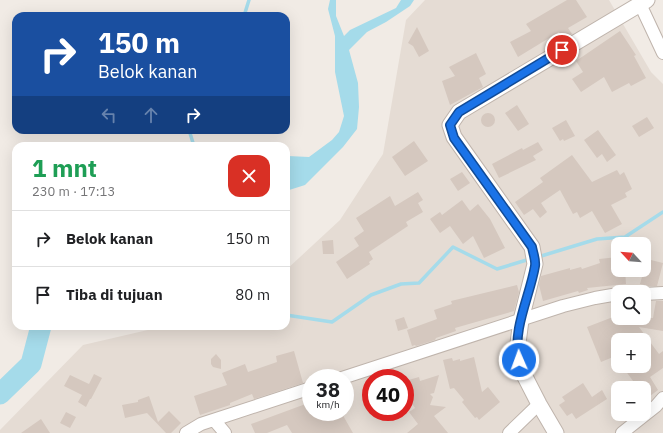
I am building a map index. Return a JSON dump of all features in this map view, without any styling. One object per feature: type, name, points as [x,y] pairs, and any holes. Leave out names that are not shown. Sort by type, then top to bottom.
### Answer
[{"type":"street","points":[[556,433],[521,369],[517,351],[521,320],[535,264],[532,247],[454,138],[450,125],[459,112],[644,2],[663,53]]},
{"type":"street","points":[[651,294],[663,293]]},
{"type":"street","points":[[354,374],[521,320],[594,298],[611,295]]},
{"type":"street","points":[[186,433],[201,424],[302,391]]},
{"type":"street","points":[[622,433],[656,406],[663,398]]},
{"type":"street","points":[[509,433],[539,404]]},
{"type":"street","points":[[214,420],[225,433]]},
{"type":"shaded area","points":[[425,0],[609,0],[651,72],[663,84],[663,433],[0,433],[0,430],[83,345],[148,330],[290,330],[290,266],[340,220],[383,154],[406,20]]},
{"type":"water","points":[[330,0],[336,0],[336,16],[344,36],[350,30],[396,8],[401,0],[414,0],[410,6],[386,22],[367,32],[349,50],[358,83],[359,107],[357,129],[343,147],[305,185],[290,190],[290,156],[309,157],[332,140],[339,132],[344,116],[335,72],[335,36],[328,9]]},
{"type":"building","points":[[567,0],[576,0],[587,17],[568,28],[572,34],[563,39],[559,32],[518,57],[510,42],[531,31],[526,24]]},
{"type":"building","points":[[417,27],[429,51],[419,57],[413,46],[408,43]]},
{"type":"building","points":[[620,31],[636,55],[634,56],[646,78],[631,86],[629,83],[612,92],[604,77],[581,92],[572,79],[583,72],[576,61]]},
{"type":"building","points":[[476,53],[486,74],[479,78],[483,87],[450,105],[442,81],[455,76],[449,67]]},
{"type":"building","points":[[517,105],[529,124],[518,131],[505,113]]},
{"type":"building","points":[[488,113],[493,115],[495,120],[493,125],[488,127],[483,125],[481,120],[483,115]]},
{"type":"building","points":[[647,117],[654,128],[639,137],[632,126]]},
{"type":"building","points":[[566,120],[575,136],[564,141],[563,139],[560,141],[552,128]]},
{"type":"building","points":[[598,130],[616,155],[607,162],[602,154],[597,158],[584,140]]},
{"type":"building","points":[[414,141],[428,161],[405,176],[392,157]]},
{"type":"building","points":[[538,142],[543,150],[533,156],[536,160],[499,178],[492,164],[522,148],[523,150]]},
{"type":"building","points":[[572,155],[592,182],[617,170],[620,175],[624,172],[632,189],[625,193],[627,197],[611,205],[622,224],[605,233],[592,211],[580,218],[577,212],[573,214],[560,190],[541,203],[547,212],[540,218],[533,209],[524,215],[515,202],[543,182],[540,178]]},
{"type":"building","points":[[462,172],[470,183],[458,191],[450,179]]},
{"type":"building","points":[[418,192],[423,200],[418,203],[423,212],[406,222],[408,226],[369,252],[373,259],[369,262],[370,264],[347,279],[336,262],[359,246],[354,238],[364,231],[356,218],[390,196],[395,206]]},
{"type":"building","points":[[462,200],[470,211],[478,204],[490,219],[505,248],[484,258],[473,236],[463,244],[450,226],[440,233],[430,219],[440,212],[442,215]]},
{"type":"building","points":[[333,240],[334,254],[323,254],[322,241]]},
{"type":"building","points":[[611,258],[611,277],[626,277],[626,284],[587,288],[588,290],[579,293],[578,291],[543,301],[539,285],[541,276],[570,268],[570,270],[581,267],[582,269],[600,263],[599,259]]},
{"type":"building","points":[[651,260],[663,263],[657,286],[640,284],[642,277],[651,277]]},
{"type":"building","points":[[517,285],[519,292],[514,311],[455,328],[456,331],[436,338],[435,340],[412,346],[407,330],[437,319],[434,310],[452,304],[451,301]]},
{"type":"building","points":[[656,301],[663,301],[663,331],[639,327],[643,333],[611,333],[611,358],[601,362],[587,327],[611,318],[611,325],[651,325],[651,318],[653,318]]},
{"type":"building","points":[[404,317],[408,328],[398,331],[395,320]]},
{"type":"building","points":[[651,343],[659,354],[663,351],[663,368],[650,377],[658,390],[651,395],[651,381],[633,381],[627,373],[651,373]]},
{"type":"building","points":[[294,351],[302,383],[254,399],[252,394],[230,403],[230,405],[200,415],[194,396],[227,385],[222,373],[245,364],[248,372],[277,362],[276,356]]},
{"type":"building","points":[[216,354],[221,360],[221,369],[213,367],[211,364],[211,359]]},
{"type":"building","points":[[474,357],[482,392],[488,387],[500,402],[479,420],[477,417],[475,418],[462,402],[464,400],[454,388],[450,389],[443,360],[452,358],[453,361],[460,359],[460,361]]},
{"type":"building","points":[[94,374],[102,378],[86,407],[78,402],[82,395],[64,386],[70,375],[89,384]]},
{"type":"building","points":[[439,375],[434,393],[430,394],[433,397],[430,405],[446,407],[434,416],[448,433],[407,433],[418,424],[414,419],[414,378],[419,377],[420,381]]},
{"type":"building","points":[[583,383],[592,397],[602,390],[607,399],[576,419],[572,413],[567,416],[559,405],[565,401],[562,397]]},
{"type":"building","points":[[149,396],[158,422],[169,411],[181,423],[171,433],[166,433],[147,413],[125,418],[122,405],[138,402],[138,400]]},
{"type":"building","points":[[302,405],[302,421],[346,421],[353,433],[292,433],[287,425],[267,433],[255,433],[251,424]]},
{"type":"building","points":[[66,412],[76,417],[70,428],[60,423]]},
{"type":"building","points":[[41,419],[50,433],[21,433]]},
{"type":"waterway","points":[[245,12],[249,0]]},
{"type":"waterway","points":[[190,134],[193,142]]},
{"type":"waterway","points":[[538,257],[597,239],[625,237],[663,212]]},
{"type":"waterway","points":[[290,316],[332,322],[371,295],[401,284],[419,283],[453,247],[497,269],[530,259]]},
{"type":"waterway","points":[[0,394],[31,364],[40,330]]},
{"type":"route","points":[[519,360],[517,351],[521,320],[535,264],[532,247],[454,138],[450,125],[459,112],[562,50]]}]
